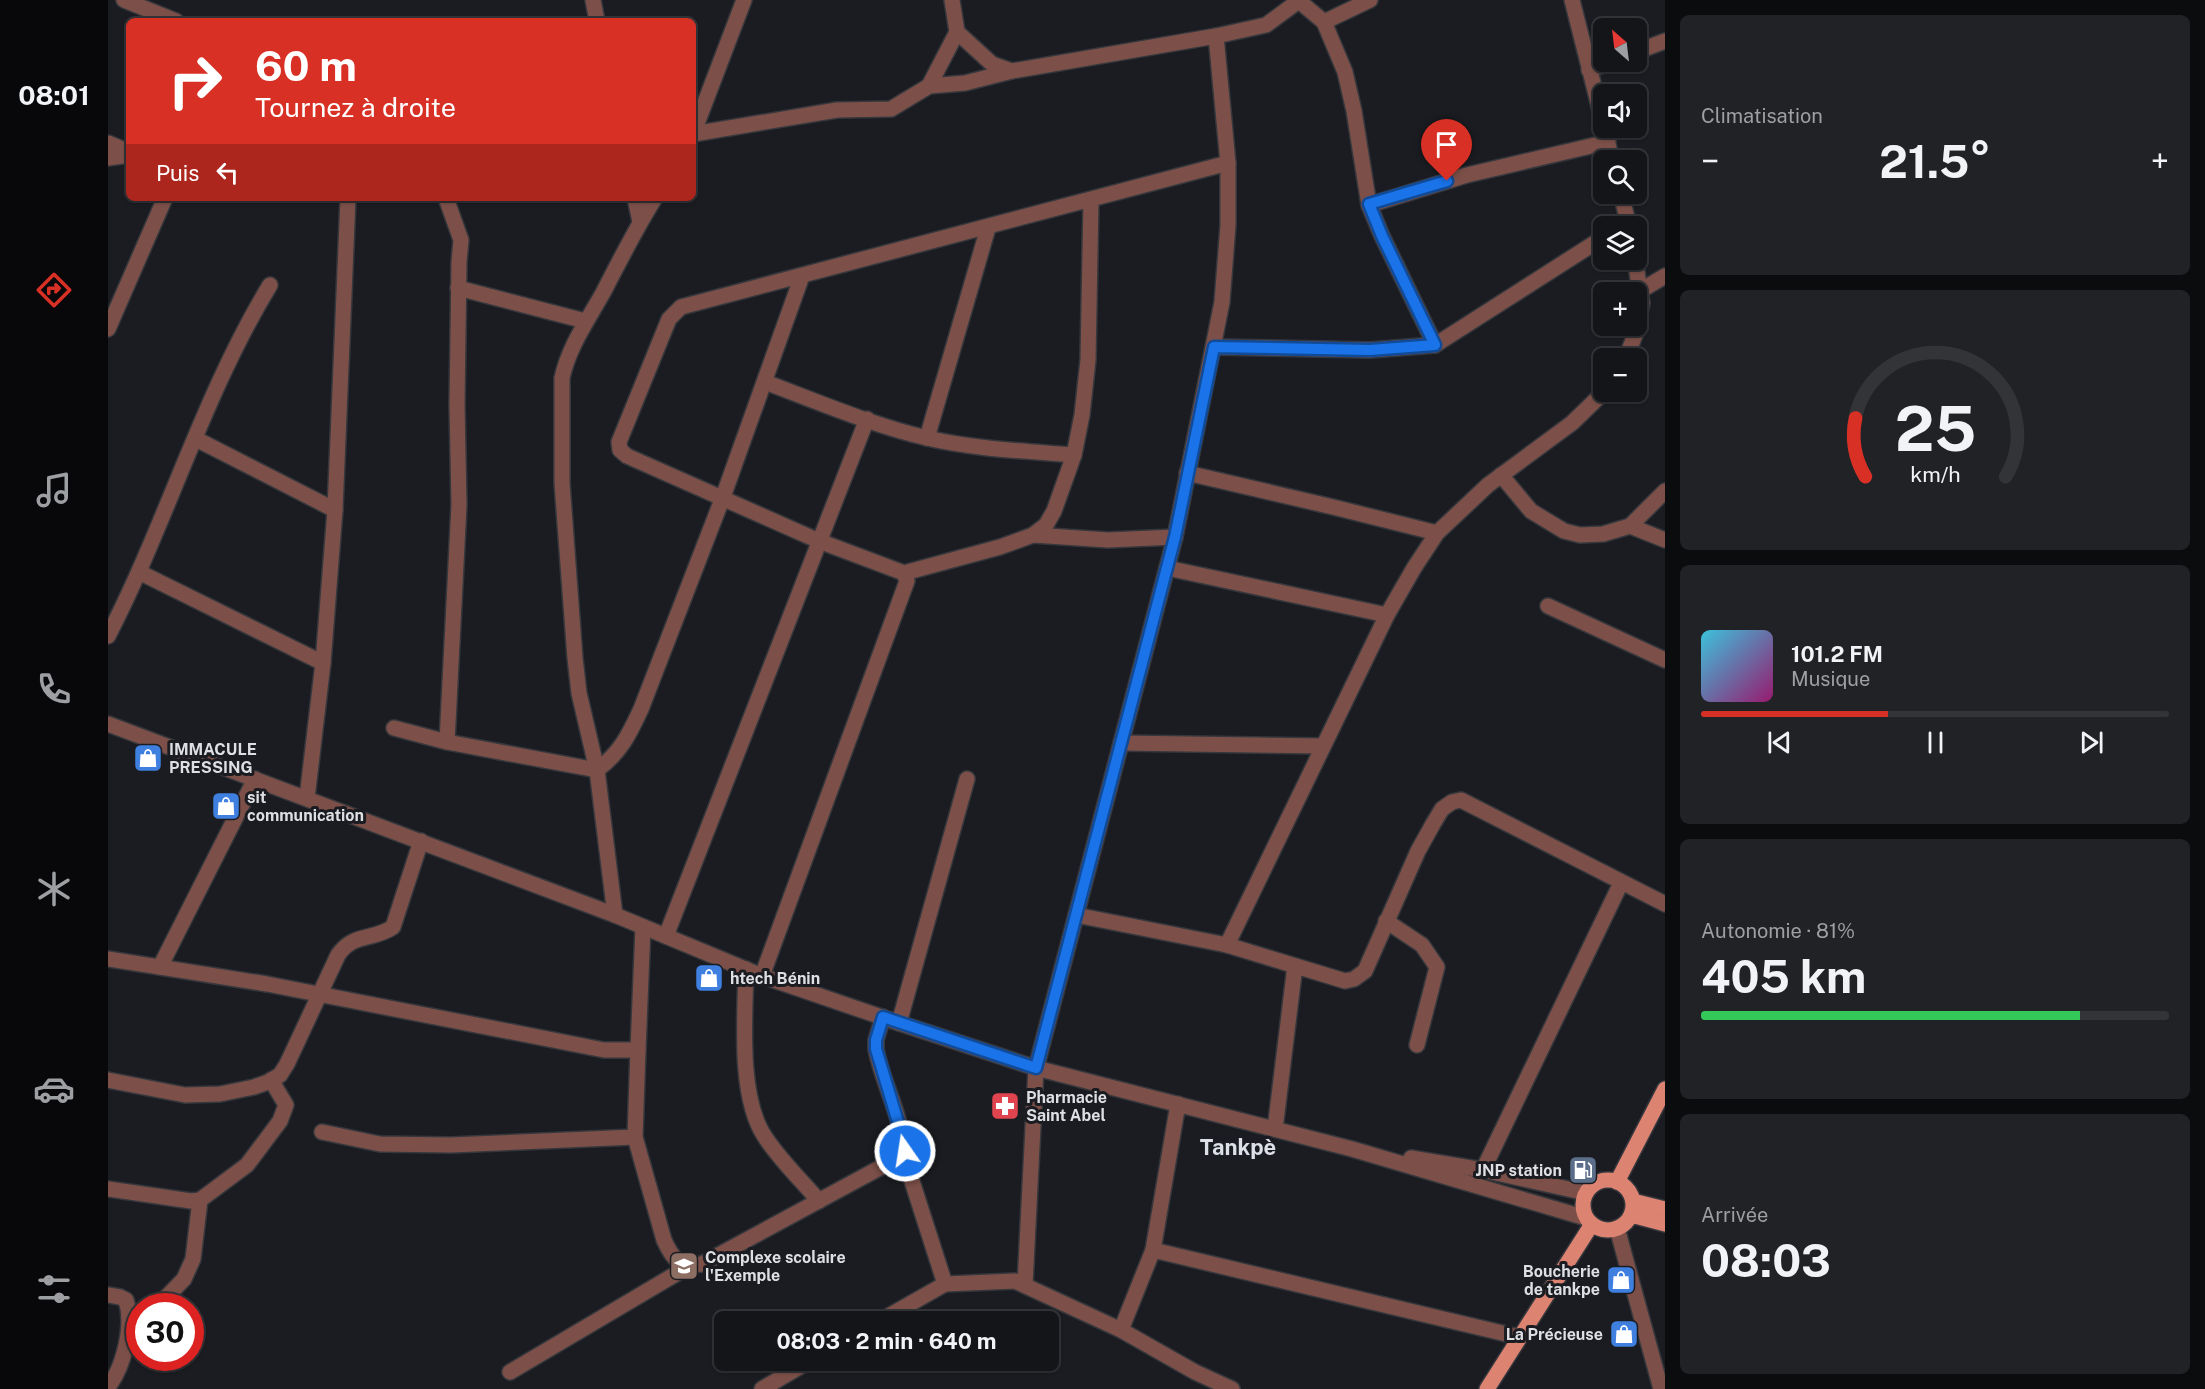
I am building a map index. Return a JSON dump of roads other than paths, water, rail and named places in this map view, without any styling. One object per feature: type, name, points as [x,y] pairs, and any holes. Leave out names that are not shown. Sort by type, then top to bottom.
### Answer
[{"type":"main road","points":[[1617,1182],[1665,1089]]},
{"type":"main road","points":[[1600,1181],[1617,1182],[1630,1193],[1632,1208],[1625,1222],[1617,1228],[1600,1229],[1589,1221],[1582,1206],[1586,1192],[1600,1181]]},
{"type":"main road","points":[[1632,1208],[1665,1209]]},
{"type":"main road","points":[[1632,1208],[1665,1224]]},
{"type":"main road","points":[[1487,1389],[1589,1221]]},
{"type":"street","points":[[124,0],[169,18]]},
{"type":"street","points":[[593,0],[596,18]]},
{"type":"street","points":[[696,126],[744,0]]},
{"type":"street","points":[[929,86],[957,32],[952,0]]},
{"type":"street","points":[[1324,22],[1370,0]]},
{"type":"street","points":[[1572,0],[1593,86]]},
{"type":"street","points":[[696,134],[837,110],[891,109],[929,86],[965,82],[1266,25],[1300,1],[1324,22],[1345,72],[1354,111],[1369,204],[1435,345]]},
{"type":"street","points":[[957,32],[992,64],[1012,72]]},
{"type":"street","points":[[1025,1284],[1036,1068],[1175,537],[1222,303],[1228,225],[1228,163],[1216,36]]},
{"type":"street","points":[[1647,48],[1665,41]]},
{"type":"street","points":[[1589,70],[1593,69]]},
{"type":"street","points":[[1369,204],[1593,136]]},
{"type":"street","points":[[108,143],[126,152]]},
{"type":"street","points":[[108,158],[126,154]]},
{"type":"street","points":[[1091,200],[1088,360],[1082,415],[1074,455],[1054,511],[1046,525],[1033,535],[1000,547],[904,573],[819,541],[627,456],[620,450],[619,442],[669,319],[674,313],[690,304],[988,228],[1091,200],[1228,163]]},
{"type":"street","points":[[108,330],[164,201]]},
{"type":"street","points":[[307,798],[323,663],[335,510],[348,201]]},
{"type":"street","points":[[447,201],[461,240],[458,288],[457,405],[459,505],[447,742]]},
{"type":"street","points":[[636,201],[640,222]]},
{"type":"street","points":[[615,915],[597,770],[579,693],[562,483],[562,378],[566,362],[585,321],[653,201]]},
{"type":"street","points":[[927,438],[988,228]]},
{"type":"street","points":[[1214,347],[1370,350],[1435,345],[1593,244]]},
{"type":"street","points":[[394,728],[447,742],[597,770],[612,759],[628,737],[642,709],[723,497],[802,276]]},
{"type":"street","points":[[1647,287],[1665,276]]},
{"type":"street","points":[[108,636],[139,572],[253,314],[270,285]]},
{"type":"street","points":[[458,288],[585,321]]},
{"type":"street","points":[[765,382],[927,438],[970,446],[1074,455]]},
{"type":"street","points":[[1227,945],[1387,615],[1437,533],[1501,475],[1572,423],[1594,402]]},
{"type":"street","points":[[666,936],[867,419]]},
{"type":"street","points":[[196,439],[335,510]]},
{"type":"street","points":[[1187,473],[1437,533]]},
{"type":"street","points":[[1501,475],[1532,512],[1564,531],[1580,535],[1603,534],[1630,526],[1665,491]]},
{"type":"street","points":[[1630,526],[1665,540]]},
{"type":"street","points":[[1033,535],[1108,540],[1175,537]]},
{"type":"street","points":[[1167,568],[1387,615]]},
{"type":"street","points":[[139,572],[323,663]]},
{"type":"street","points":[[762,976],[907,581],[904,573]]},
{"type":"street","points":[[1548,606],[1665,660]]},
{"type":"street","points":[[108,724],[615,915],[762,976],[899,1023],[1036,1068],[1352,1149],[1589,1221]]},
{"type":"street","points":[[1121,743],[1323,746]]},
{"type":"street","points":[[160,967],[255,779]]},
{"type":"street","points":[[899,1023],[967,779]]},
{"type":"street","points":[[1076,915],[1227,945],[1345,981],[1354,979],[1365,971],[1418,851],[1442,808],[1461,800],[1665,904]]},
{"type":"street","points":[[108,1080],[185,1095],[220,1094],[254,1087],[280,1075],[338,955],[355,939],[383,934],[393,927],[421,841]]},
{"type":"street","points":[[1483,1170],[1621,883]]},
{"type":"street","points":[[1386,921],[1422,945],[1437,967],[1417,1046]]},
{"type":"street","points":[[643,927],[635,1137],[651,1198],[670,1254],[680,1263],[702,1264],[894,1162],[902,1166],[910,1178],[945,1284]]},
{"type":"street","points":[[108,959],[267,984],[563,1043],[604,1050],[638,1050]]},
{"type":"street","points":[[1275,1129],[1295,966]]},
{"type":"street","points":[[746,969],[745,1057],[750,1100],[756,1120],[764,1137],[819,1201]]},
{"type":"street","points":[[883,1017],[876,1040],[876,1049],[901,1132],[905,1151],[902,1166]]},
{"type":"street","points":[[108,1189],[191,1202],[200,1200],[246,1165],[284,1116],[286,1105],[271,1080]]},
{"type":"street","points":[[1121,1330],[1153,1251],[1178,1104]]},
{"type":"street","points":[[322,1132],[380,1144],[635,1137]]},
{"type":"street","points":[[1352,1149],[1483,1170],[1586,1192]]},
{"type":"street","points":[[171,1293],[184,1279],[194,1259],[200,1200]]},
{"type":"street","points":[[1617,1228],[1661,1389]]},
{"type":"street","points":[[1153,1251],[1519,1337]]},
{"type":"street","points":[[510,1372],[691,1265]]},
{"type":"street","points":[[897,1311],[945,1284],[1016,1281],[1121,1330],[1195,1372],[1232,1389]]},
{"type":"street","points":[[108,1295],[126,1300]]},
{"type":"street","points":[[108,1387],[113,1381],[126,1345]]},
{"type":"street","points":[[762,1389],[792,1371]]},
{"type":"place","name":"IMMACULE PRESSING","points":[[148,758]]},
{"type":"place","name":"sit communication","points":[[226,806]]},
{"type":"place","name":"htech Bénin","points":[[709,978]]},
{"type":"place","name":"Pharmacie Saint Abel","points":[[1005,1106]]},
{"type":"place","name":"JNP station","points":[[1583,1170]]},
{"type":"place","name":"Complexe scolaire l'Exemple","points":[[684,1266]]},
{"type":"place","name":"Boucherie de tankpe","points":[[1621,1280]]},
{"type":"place","name":"La Précieuse","points":[[1624,1334]]},
{"type":"district","name":"Tankpè","points":[[1238,1147]]}]
